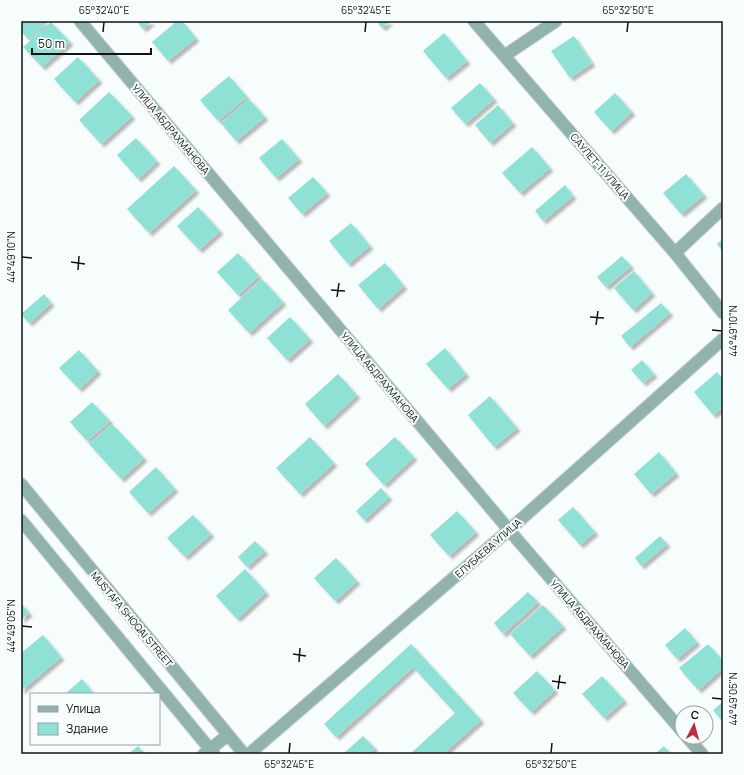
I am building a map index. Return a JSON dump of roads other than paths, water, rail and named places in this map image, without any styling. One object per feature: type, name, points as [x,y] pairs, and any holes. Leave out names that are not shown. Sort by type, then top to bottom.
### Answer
[{"type":"street","name":"УЛИЦА АБДРАХМАНОВА","points":[[80,21],[509,530],[674,722]]},
{"type":"street","name":"САУЛЕТ-11 УЛИЦА","points":[[474,21],[675,253],[723,313]]},
{"type":"street","points":[[504,56],[556,21]]},
{"type":"street","points":[[675,253],[723,208]]},
{"type":"street","name":"ЕЛУБАЕВА УЛИЦА","points":[[249,754],[509,530],[723,339]]},
{"type":"street","name":"MUSTAFA SHOQAI STREET","points":[[21,484],[244,754]]},
{"type":"street","points":[[21,520],[209,752],[228,735]]},
{"type":"street","points":[[694,745],[702,754]]}]
